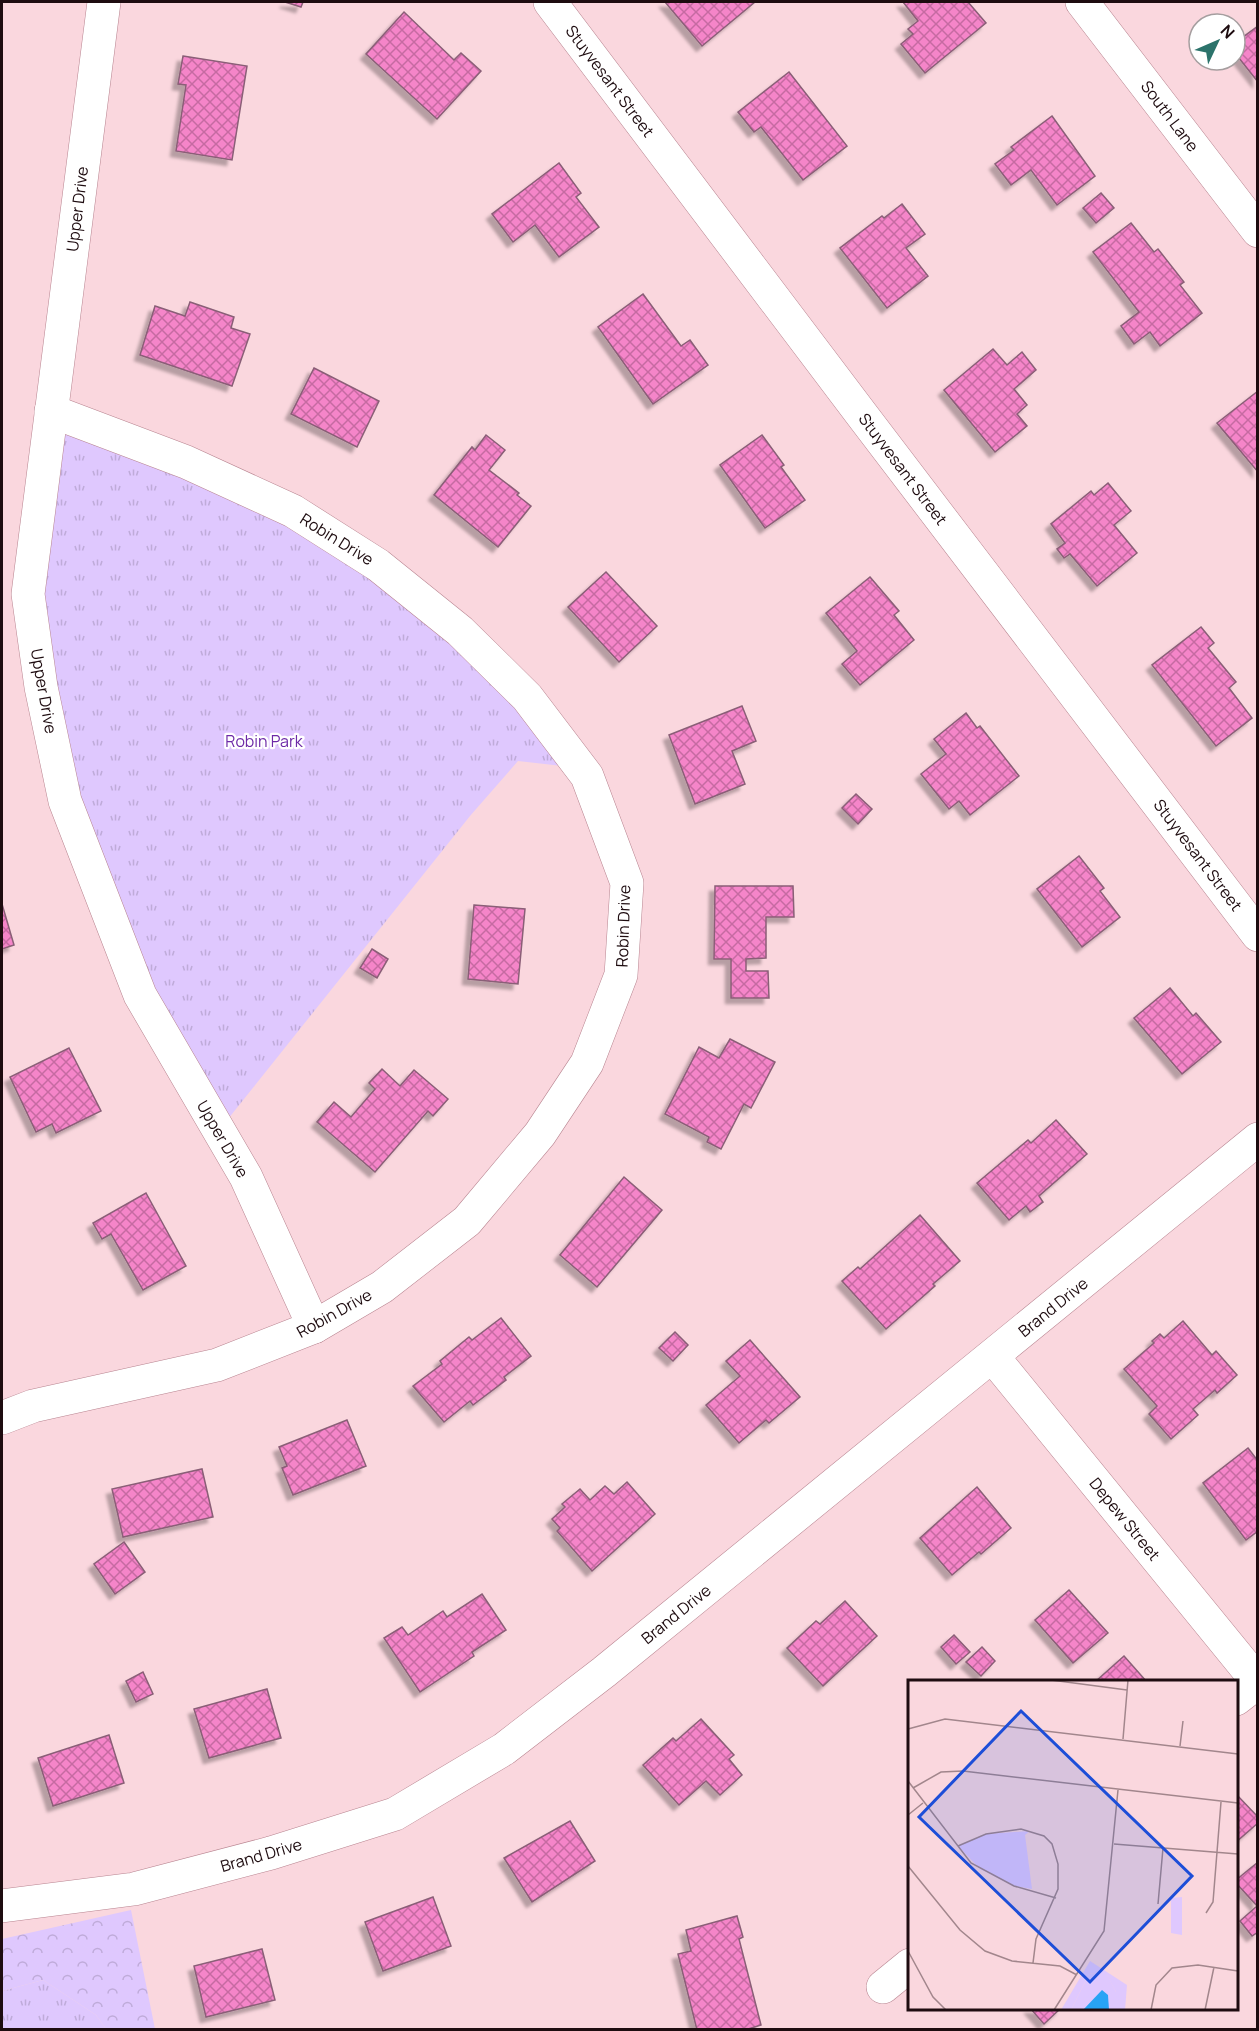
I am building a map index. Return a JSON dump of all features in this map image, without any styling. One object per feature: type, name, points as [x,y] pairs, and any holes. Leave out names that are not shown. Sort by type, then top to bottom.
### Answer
[{"type":"street","name":"Upper Drive","points":[[104,2],[28,594],[41,687],[65,801],[140,995],[246,1177],[315,1327]]},
{"type":"street","name":"Stuyvesant Street","points":[[550,2],[1257,935]]},
{"type":"street","name":"South Lane","points":[[1082,2],[1257,231]]},
{"type":"street","name":"Robin Drive","points":[[2,1418],[33,1406],[218,1365],[315,1327],[382,1287],[467,1221],[540,1134],[587,1063],[621,975],[627,884],[587,777],[527,697],[460,631],[378,565],[293,511],[186,462],[51,411]]},
{"type":"street","name":"Brand Drive","points":[[2,1906],[134,1889],[271,1853],[395,1814],[504,1749],[604,1672],[993,1357],[1257,1139]]},
{"type":"street","name":"Depew Street","points":[[993,1357],[1257,1682]]},
{"type":"street","points":[[1238,1697],[1257,1682]]},
{"type":"street","points":[[884,1987],[908,1966]]},
{"type":"green space","name":"Robin Park","points":[[51,411],[186,462],[460,631],[571,767],[518,761],[470,816],[228,1119],[140,995],[41,687]]},
{"type":"green space","points":[[131,1910],[155,2029],[106,2029],[96,2015],[43,1980],[2,1991],[2,1939]]},
{"type":"green space","points":[[43,1980],[96,2015],[106,2029],[2,2030],[2,1991]]},
{"type":"building","points":[[285,2],[303,2],[301,7]]},
{"type":"building","points":[[665,2],[755,2],[702,46]]},
{"type":"building","points":[[903,2],[968,2],[986,23],[925,73],[901,44],[913,34],[908,29],[918,21]]},
{"type":"building","points":[[404,12],[454,60],[461,53],[481,71],[437,119],[366,54]]},
{"type":"building","points":[[1258,26],[1258,82],[1247,68],[1247,34]]},
{"type":"building","points":[[183,56],[247,66],[232,160],[176,151],[186,85],[178,84]]},
{"type":"building","points":[[789,72],[847,146],[803,180],[761,127],[754,132],[738,112]]},
{"type":"building","points":[[1052,116],[1095,176],[1057,205],[1031,170],[1011,185],[995,164],[1014,150],[1011,147]]},
{"type":"building","points":[[559,163],[581,193],[576,197],[599,227],[559,257],[535,225],[513,242],[492,214]]},
{"type":"building","points":[[1101,193],[1114,208],[1096,223],[1083,208]]},
{"type":"building","points":[[902,204],[925,234],[906,248],[928,276],[887,308],[840,248]]},
{"type":"building","points":[[1131,223],[1154,252],[1158,249],[1184,282],[1180,285],[1202,313],[1160,346],[1150,332],[1134,344],[1121,326],[1139,312],[1093,252]]},
{"type":"building","points":[[643,294],[681,346],[690,340],[708,365],[653,404],[598,327]]},
{"type":"building","points":[[190,302],[234,317],[231,328],[250,334],[232,386],[140,355],[155,306],[185,316]]},
{"type":"building","points":[[993,349],[1007,365],[1022,352],[1036,370],[1014,389],[1027,405],[1017,414],[1027,426],[995,452],[944,390]]},
{"type":"building","points":[[314,368],[379,401],[357,447],[291,414]]},
{"type":"building","points":[[1258,391],[1258,472],[1217,423]]},
{"type":"building","points":[[486,435],[505,450],[489,470],[519,493],[517,495],[531,506],[498,547],[434,495],[472,447],[475,450]]},
{"type":"building","points":[[762,435],[784,465],[781,467],[805,500],[765,528],[720,465]]},
{"type":"building","points":[[1108,483],[1131,511],[1114,525],[1137,553],[1097,586],[1070,554],[1064,558],[1057,549],[1065,543],[1051,524],[1091,491],[1094,495]]},
{"type":"building","points":[[606,572],[657,626],[619,662],[568,607]]},
{"type":"building","points":[[870,577],[899,611],[894,615],[914,640],[860,685],[842,664],[857,651],[826,613]]},
{"type":"building","points":[[1201,627],[1214,643],[1208,648],[1236,682],[1229,688],[1252,718],[1216,746],[1152,665]]},
{"type":"building","points":[[742,706],[756,741],[732,751],[745,784],[695,804],[669,735]]},
{"type":"building","points":[[966,713],[977,728],[980,726],[1019,776],[970,815],[959,801],[949,809],[921,774],[946,754],[934,739]]},
{"type":"building","points":[[856,794],[872,809],[858,824],[842,808]]},
{"type":"building","points":[[1079,856],[1104,888],[1100,891],[1120,917],[1082,947],[1037,889]]},
{"type":"building","points":[[715,886],[793,886],[794,917],[766,917],[766,958],[746,959],[746,971],[768,971],[769,998],[731,998],[731,959],[714,959]]},
{"type":"building","points":[[2,904],[14,945],[2,949]]},
{"type":"building","points":[[474,905],[525,909],[518,984],[468,979]]},
{"type":"building","points":[[372,949],[388,959],[377,978],[360,968]]},
{"type":"building","points":[[1170,988],[1193,1016],[1196,1013],[1221,1042],[1182,1074],[1134,1018]]},
{"type":"building","points":[[730,1039],[775,1062],[751,1108],[744,1104],[721,1149],[707,1142],[709,1137],[665,1114],[699,1047],[719,1058]]},
{"type":"building","points":[[69,1048],[101,1111],[56,1133],[52,1124],[36,1132],[10,1077]]},
{"type":"building","points":[[382,1069],[400,1086],[414,1070],[448,1099],[433,1116],[428,1111],[375,1172],[317,1122],[334,1102],[351,1117],[375,1089],[369,1083]]},
{"type":"building","points":[[1056,1120],[1087,1154],[1039,1196],[1043,1202],[1030,1212],[1026,1206],[1009,1220],[977,1183],[1028,1140],[1031,1143]]},
{"type":"building","points":[[624,1177],[662,1210],[597,1287],[560,1255]]},
{"type":"building","points":[[146,1193],[186,1266],[143,1290],[111,1234],[102,1239],[93,1223]]},
{"type":"building","points":[[920,1215],[960,1261],[886,1329],[842,1281],[858,1267],[860,1269]]},
{"type":"building","points":[[501,1318],[531,1356],[504,1377],[506,1380],[473,1405],[470,1401],[444,1422],[413,1386],[442,1364],[440,1361],[469,1337],[472,1340]]},
{"type":"building","points":[[1183,1321],[1212,1355],[1216,1351],[1237,1375],[1217,1393],[1215,1390],[1193,1409],[1198,1415],[1171,1439],[1149,1414],[1157,1406],[1124,1369],[1154,1343],[1152,1341],[1160,1334],[1164,1338]]},
{"type":"building","points":[[675,1332],[688,1345],[673,1361],[659,1348]]},
{"type":"building","points":[[750,1340],[800,1397],[769,1423],[766,1420],[739,1443],[706,1405],[740,1376],[726,1361]]},
{"type":"building","points":[[347,1420],[366,1466],[293,1495],[282,1468],[287,1466],[279,1447]]},
{"type":"building","points":[[1248,1448],[1258,1461],[1258,1531],[1246,1540],[1203,1483]]},
{"type":"building","points":[[202,1469],[213,1517],[123,1537],[112,1489]]},
{"type":"building","points":[[627,1482],[655,1514],[592,1571],[557,1531],[560,1528],[552,1519],[565,1507],[562,1504],[580,1489],[590,1500],[605,1486],[614,1494]]},
{"type":"building","points":[[977,1487],[1011,1528],[952,1575],[920,1538]]},
{"type":"building","points":[[124,1542],[145,1572],[115,1594],[94,1564]]},
{"type":"building","points":[[1069,1590],[1108,1633],[1073,1663],[1035,1620]]},
{"type":"building","points":[[482,1594],[506,1630],[472,1652],[474,1656],[420,1692],[384,1638],[402,1627],[408,1635],[443,1611],[447,1617]]},
{"type":"building","points":[[845,1601],[877,1636],[823,1686],[787,1648],[816,1621],[820,1624]]},
{"type":"building","points":[[954,1635],[970,1652],[956,1664],[941,1647]]},
{"type":"building","points":[[982,1647],[995,1661],[981,1676],[966,1662]]},
{"type":"building","points":[[1124,1656],[1145,1680],[1097,1680]]},
{"type":"building","points":[[143,1672],[153,1694],[136,1702],[126,1681]]},
{"type":"building","points":[[267,1689],[281,1738],[209,1758],[194,1709]]},
{"type":"building","points":[[701,1719],[734,1755],[729,1759],[742,1775],[720,1795],[706,1781],[679,1805],[643,1765],[673,1738],[676,1741]]},
{"type":"building","points":[[109,1735],[124,1783],[53,1806],[38,1758]]},
{"type":"building","points":[[1238,1796],[1258,1817],[1258,1823],[1238,1840]]},
{"type":"building","points":[[570,1821],[595,1861],[532,1902],[504,1858]]},
{"type":"building","points":[[1258,1862],[1258,1932],[1252,1936],[1240,1921],[1257,1906],[1238,1885],[1238,1878]]},
{"type":"building","points":[[433,1897],[451,1946],[383,1971],[365,1922]]},
{"type":"building","points":[[737,1916],[743,1937],[739,1939],[761,2025],[745,2030],[697,2030],[678,1954],[691,1951],[686,1930]]},
{"type":"building","points":[[262,1949],[275,2000],[206,2017],[194,1966]]},
{"type":"building","points":[[1032,2010],[1059,2010],[1044,2024]]}]
